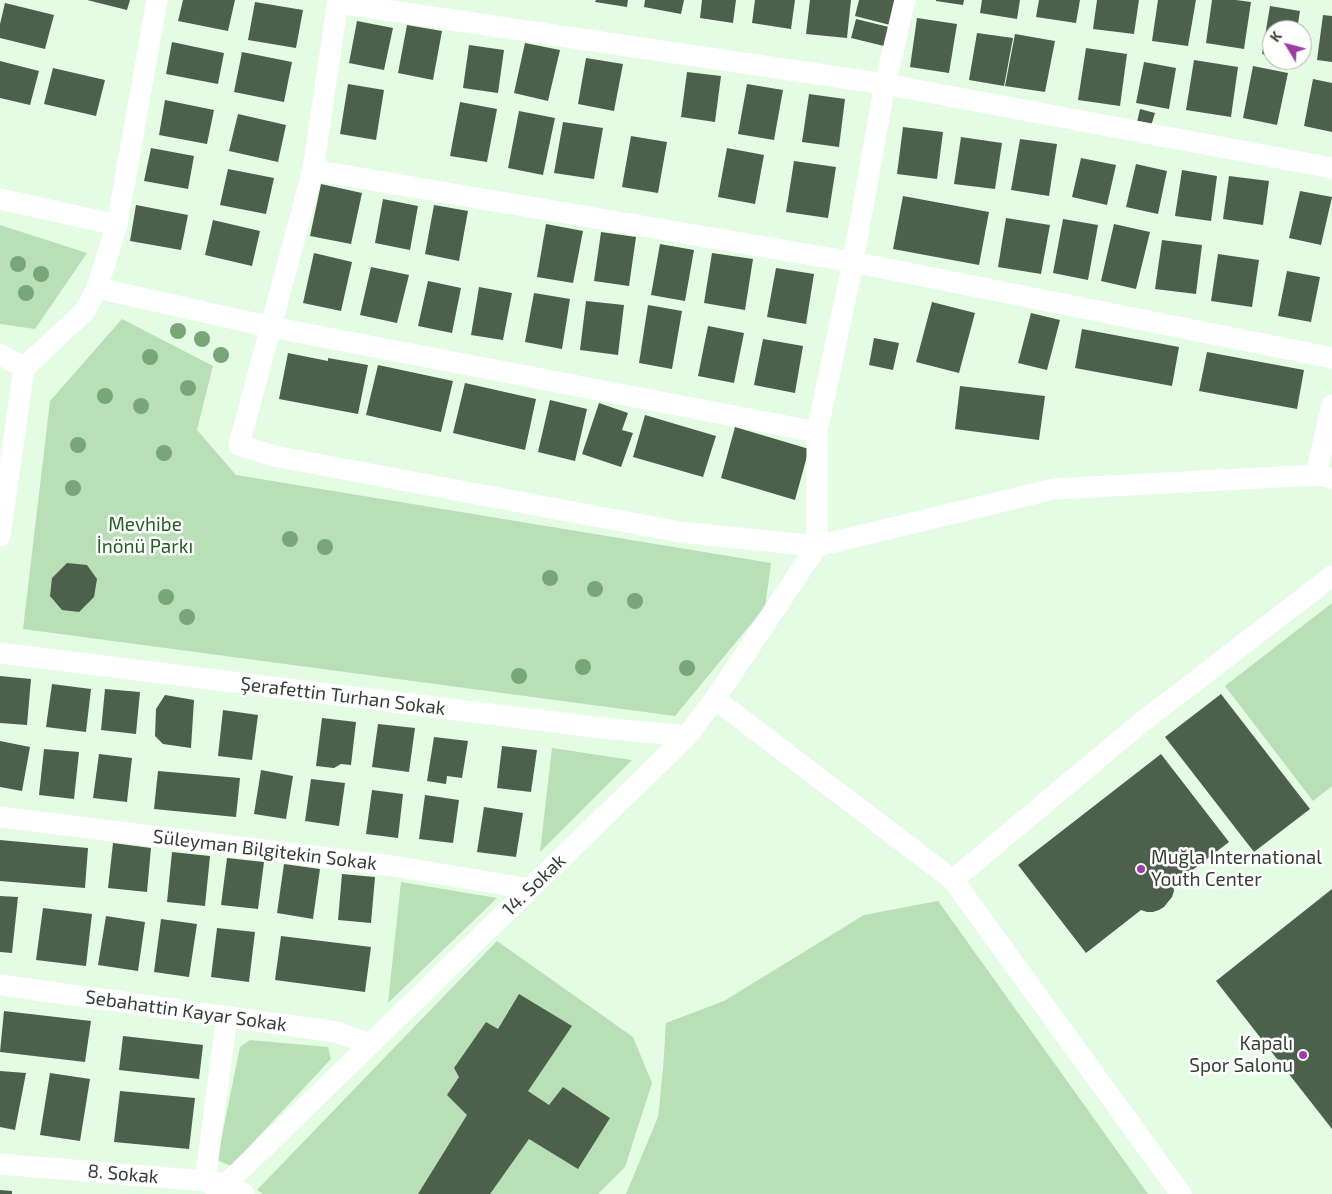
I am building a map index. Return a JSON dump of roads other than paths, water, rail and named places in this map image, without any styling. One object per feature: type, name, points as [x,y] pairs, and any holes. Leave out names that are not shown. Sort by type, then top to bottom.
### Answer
[{"type":"street","points":[[0,536],[2,501],[24,368],[84,311],[96,288],[117,225],[157,0]]},
{"type":"street","points":[[817,546],[818,432],[853,262],[885,84],[905,0]]},
{"type":"street","points":[[1332,168],[885,84],[338,1],[313,170],[239,445],[274,456],[680,532],[817,546],[1054,489],[1324,477],[1332,405]]},
{"type":"street","points":[[313,170],[853,262],[1332,358]]},
{"type":"street","points":[[0,199],[117,225]]},
{"type":"street","points":[[96,288],[271,327],[818,432]]},
{"type":"street","points":[[0,354],[24,368]]},
{"type":"street","name":"14. Sokak","points":[[223,1188],[687,736],[715,699],[817,546]]},
{"type":"street","points":[[953,880],[1137,726],[1332,576]]},
{"type":"street","name":"Şerafettin Turhan Sokak","points":[[0,653],[602,728],[687,736]]},
{"type":"street","points":[[715,699],[953,880],[1181,1194]]},
{"type":"street","name":"Süleyman Bilgitekin Sokak","points":[[0,817],[393,866],[530,889]]},
{"type":"street","name":"Sebahattin Kayar Sokak","points":[[0,985],[336,1032],[370,1044]]},
{"type":"street","points":[[223,1188],[227,1017]]},
{"type":"street","name":"8. Sokak","points":[[0,1164],[223,1188]]},
{"type":"place","name":"Muğla International Youth Center","points":[[1141,869]]},
{"type":"place","name":"Kapalı Spor Salonu","points":[[1303,1055]]},
{"type":"park label","name":"Mevhibe İnönü Parkı","points":[[145,536]]}]
